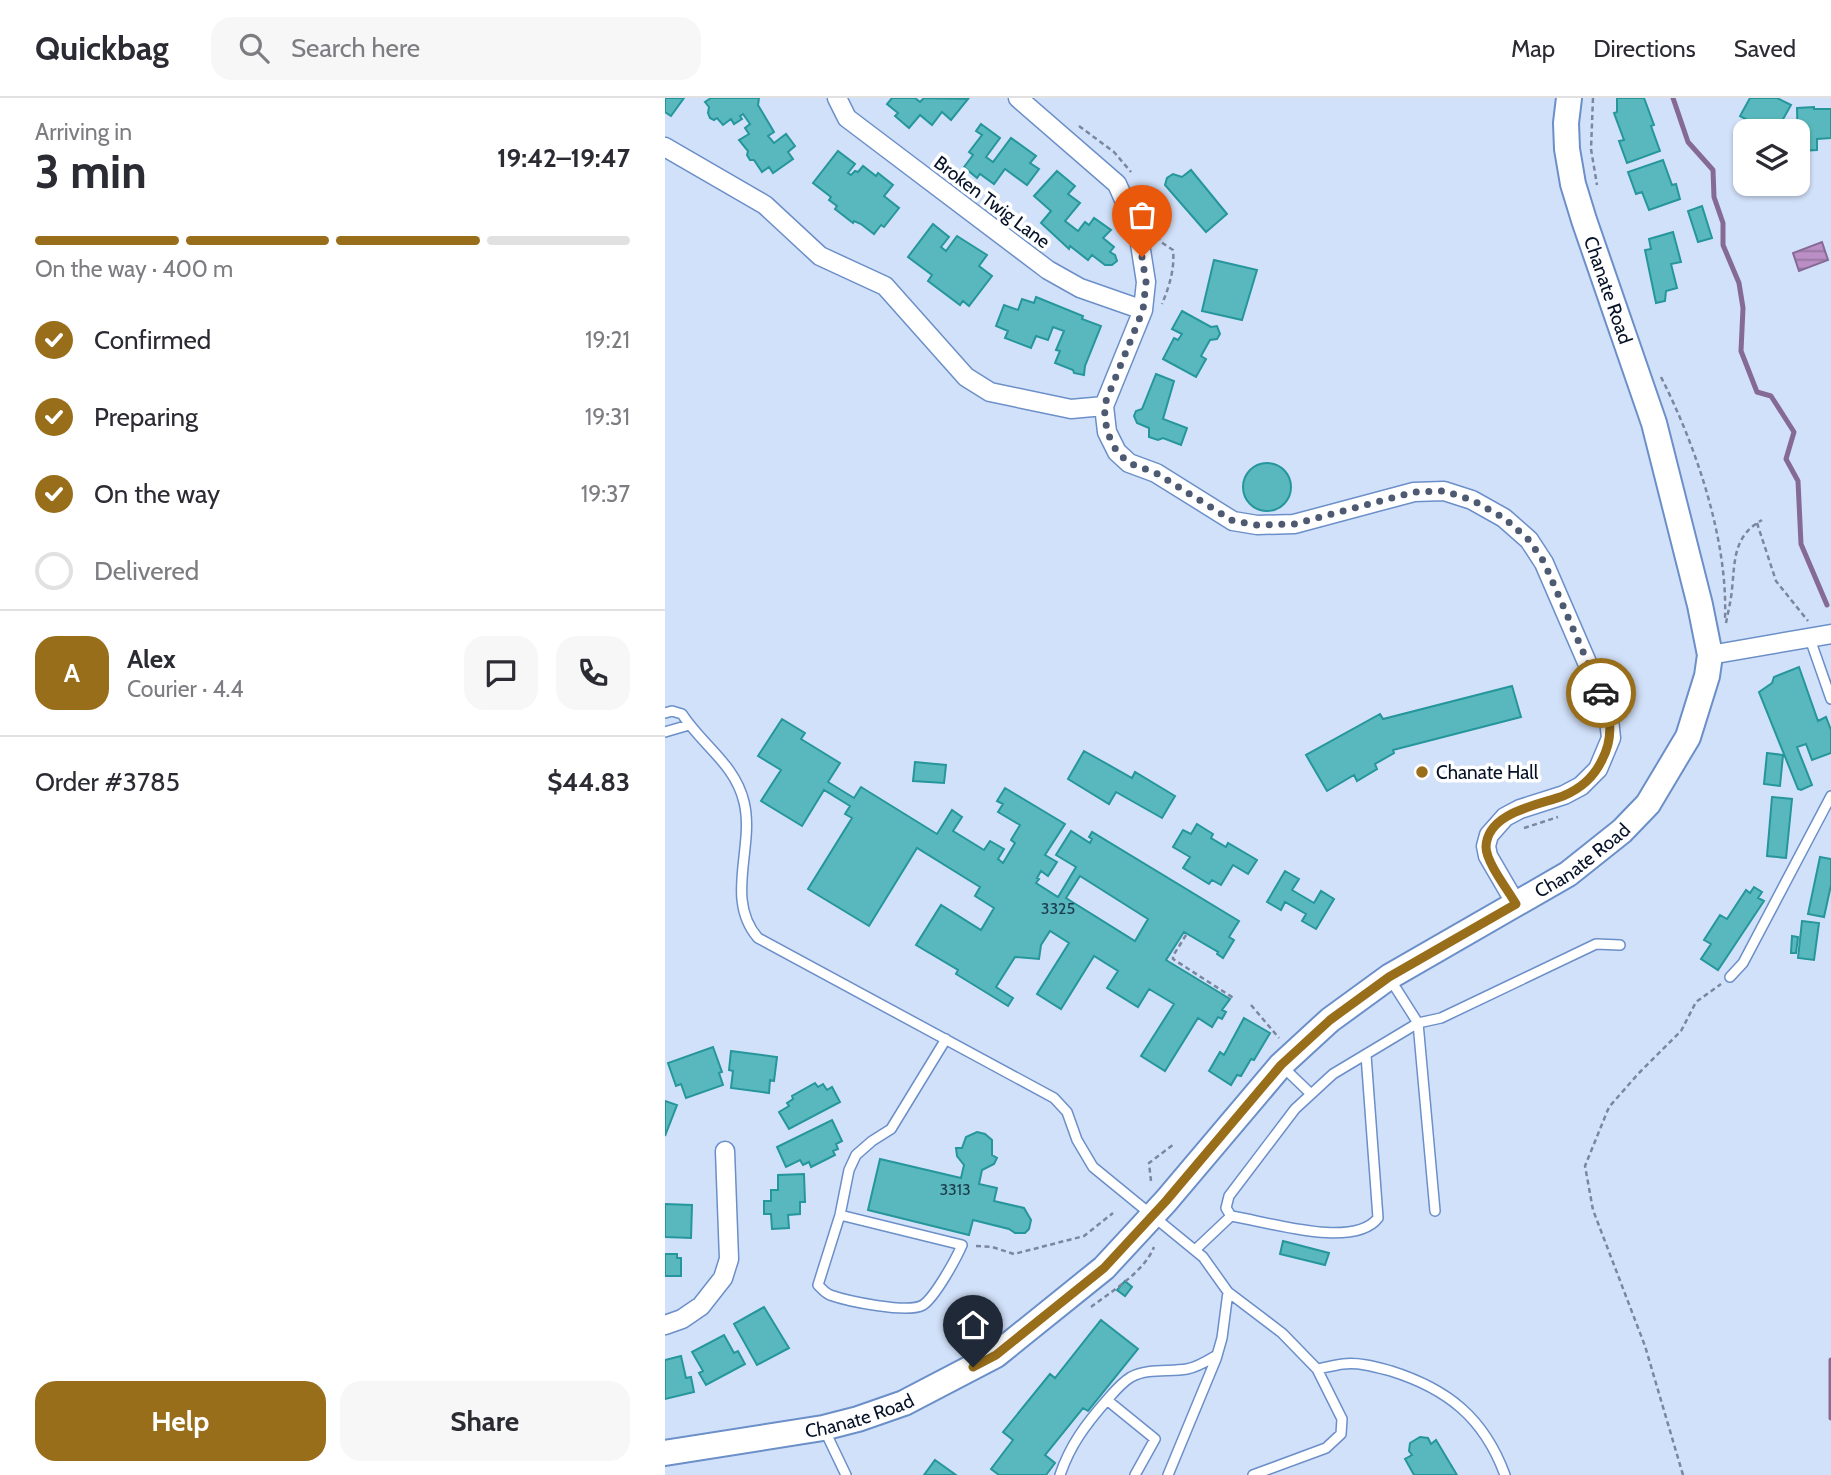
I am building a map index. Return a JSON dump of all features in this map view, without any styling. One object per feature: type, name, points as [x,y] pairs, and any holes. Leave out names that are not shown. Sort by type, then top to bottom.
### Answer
[{"type":"street","name":"Broken Twig Lane","points":[[837,98],[847,118],[1048,270],[1080,288],[1143,310]]},
{"type":"street","points":[[1018,98],[1117,184],[1138,231],[1146,282],[1143,310],[1104,406],[1107,432],[1117,452],[1129,463],[1156,473],[1233,521],[1272,526],[1294,524],[1414,492],[1444,491],[1472,500],[1494,512],[1529,540],[1544,562],[1608,710],[1611,738],[1598,769],[1581,786],[1564,795],[1520,809],[1505,817],[1489,835],[1486,846],[1488,856],[1516,904]]},
{"type":"street","name":"Chanate Road","points":[[665,1453],[823,1428],[859,1419],[904,1403],[996,1355],[1104,1268],[1281,1065],[1330,1020],[1389,977],[1568,874],[1592,857],[1649,804],[1688,737],[1707,676],[1710,655],[1654,423],[1573,184],[1566,149],[1569,98]]},
{"type":"street","points":[[665,147],[765,205],[820,256],[885,286],[966,377],[990,392],[1071,409],[1104,406]]},
{"type":"street","points":[[1710,655],[1811,633],[1831,634]]},
{"type":"street","points":[[665,1325],[682,1319],[701,1306],[723,1278],[729,1259],[725,1151]]},
{"type":"lane","points":[[1811,633],[1831,699]]},
{"type":"lane","points":[[665,713],[672,711],[682,714],[727,766],[738,784],[746,820],[741,897],[748,927],[758,938],[1054,1098],[1067,1112],[1077,1140],[1093,1167],[1203,1257],[1228,1293],[1282,1333],[1317,1369],[1342,1419],[1341,1434],[1327,1448],[1253,1475]]},
{"type":"lane","points":[[665,732],[689,725]]},
{"type":"lane","points":[[1730,977],[1743,962],[1831,796]]},
{"type":"lane","points":[[1366,1055],[1378,1218],[1374,1224],[1349,1233],[1325,1233],[1231,1216],[1226,1208],[1229,1196],[1295,1109],[1333,1074],[1418,1023],[1441,1018],[1596,944],[1620,945]]},
{"type":"lane","points":[[1389,977],[1418,1023],[1435,1211]]},
{"type":"lane","points":[[840,1215],[962,1245],[955,1260],[924,1304],[912,1308],[880,1305],[828,1295],[818,1285],[840,1215],[849,1170],[856,1155],[891,1129],[946,1039]]},
{"type":"lane","points":[[1281,1065],[1311,1094]]},
{"type":"lane","points":[[1195,1250],[1231,1216]]},
{"type":"lane","points":[[1168,1475],[1217,1355],[1228,1293]]},
{"type":"lane","points":[[1060,1475],[1068,1451],[1120,1385],[1144,1373],[1188,1369],[1217,1355]]},
{"type":"lane","points":[[1317,1369],[1345,1363],[1372,1366],[1414,1378],[1451,1399],[1472,1417],[1495,1449],[1505,1475]]},
{"type":"lane","points":[[1107,1400],[1154,1439],[1135,1475]]},
{"type":"lane","points":[[823,1428],[846,1475]]},
{"type":"path","points":[[1724,634],[1734,558],[1745,533],[1762,520]]},
{"type":"path","points":[[1757,523],[1776,581],[1811,633]]},
{"type":"path","points":[[1186,935],[1173,959],[1235,999]]},
{"type":"path","points":[[1683,1475],[1644,1346],[1593,1210],[1585,1166],[1609,1107],[1681,1031],[1696,1002],[1730,977]]},
{"type":"path","points":[[1251,1005],[1279,1038]]},
{"type":"path","points":[[1151,1181],[1149,1164],[1174,1144]]},
{"type":"path","points":[[962,1245],[992,1247],[1014,1254],[1084,1236],[1113,1213]]},
{"type":"shaded area","points":[[1822,242],[1828,260],[1799,271],[1793,253]]},
{"type":"building","points":[[665,98],[684,98],[671,116],[665,112]]},
{"type":"building","points":[[711,98],[759,98],[758,105],[774,132],[768,136],[774,143],[786,134],[795,146],[788,152],[793,159],[773,173],[769,167],[762,172],[754,160],[750,160],[748,151],[739,140],[749,134],[745,128],[750,124],[743,114],[740,116],[742,119],[734,124],[731,119],[723,125],[717,118],[710,118],[709,107],[705,102]]},
{"type":"building","points":[[892,98],[915,98],[920,102],[924,98],[968,99],[951,120],[942,112],[932,125],[920,115],[909,128],[895,116],[898,113],[887,104]]},
{"type":"building","points":[[1617,98],[1644,98],[1660,151],[1627,163],[1619,141],[1624,140],[1614,113],[1617,112]]},
{"type":"building","points":[[1750,98],[1777,98],[1791,105],[1783,119],[1745,119],[1740,116]]},
{"type":"building","points":[[1797,108],[1831,109],[1831,138],[1817,139],[1817,150],[1810,150],[1810,119],[1797,119]]},
{"type":"building","points":[[981,124],[1000,138],[986,157],[993,162],[1011,138],[1036,156],[1030,163],[1039,169],[1027,185],[1005,169],[994,184],[980,174],[977,178],[964,167],[973,155],[969,152],[982,135],[976,131]]},
{"type":"building","points":[[838,151],[855,164],[848,173],[851,175],[863,166],[876,176],[878,173],[893,185],[884,196],[899,208],[884,227],[881,225],[874,234],[835,209],[837,206],[829,200],[831,197],[813,183]]},
{"type":"building","points":[[1663,160],[1672,185],[1676,184],[1680,199],[1649,210],[1642,192],[1636,194],[1628,172]]},
{"type":"building","points":[[1191,170],[1227,214],[1206,232],[1165,185],[1167,178],[1173,174],[1182,177]]},
{"type":"building","points":[[1057,171],[1075,186],[1068,194],[1080,203],[1065,221],[1078,231],[1085,222],[1089,225],[1094,218],[1111,230],[1103,238],[1114,247],[1110,252],[1115,255],[1117,261],[1112,265],[1105,265],[1092,255],[1088,260],[1070,246],[1069,249],[1041,223],[1051,211],[1034,196]]},
{"type":"building","points":[[1702,206],[1712,238],[1698,242],[1688,211]]},
{"type":"building","points":[[933,224],[949,237],[941,247],[946,251],[957,236],[987,255],[979,266],[992,276],[969,306],[963,301],[960,305],[928,281],[932,275],[908,257]]},
{"type":"building","points":[[1673,232],[1681,262],[1671,264],[1677,288],[1666,291],[1665,301],[1656,303],[1645,250],[1651,249],[1649,239]]},
{"type":"building","points":[[1214,260],[1257,270],[1242,320],[1202,311]]},
{"type":"building","points":[[1036,297],[1101,326],[1084,375],[1055,363],[1060,351],[1056,350],[1064,331],[1053,327],[1048,340],[1036,336],[1031,348],[1005,338],[1008,331],[996,326],[1004,305],[1018,310],[1022,299],[1034,303]]},
{"type":"building","points":[[1182,311],[1211,327],[1217,326],[1220,334],[1217,339],[1210,340],[1201,356],[1206,359],[1196,377],[1163,359],[1174,338],[1178,340],[1182,334],[1172,329]]},
{"type":"building","points":[[1156,374],[1174,381],[1163,419],[1187,428],[1181,445],[1163,438],[1158,440],[1149,437],[1149,428],[1137,423],[1134,416],[1136,411],[1142,409]]},
{"type":"building","points":[[1267,463],[1284,470],[1291,487],[1284,504],[1267,511],[1250,504],[1243,487],[1250,470]]},
{"type":"building","points":[[1799,667],[1818,721],[1826,717],[1831,730],[1831,753],[1812,760],[1806,744],[1797,747],[1812,785],[1801,790],[1798,789],[1759,692],[1772,683],[1774,677]]},
{"type":"building","points":[[1512,686],[1521,717],[1393,750],[1394,753],[1375,764],[1377,769],[1357,781],[1354,775],[1327,791],[1306,755],[1380,714],[1383,719]]},
{"type":"building","points":[[782,719],[805,733],[801,739],[840,763],[828,782],[854,798],[861,787],[937,834],[952,810],[962,817],[953,831],[984,850],[990,841],[1004,849],[998,859],[1003,863],[1015,843],[1011,840],[1020,825],[998,812],[1003,804],[997,801],[1005,788],[1065,824],[1045,855],[1057,862],[1048,876],[1041,871],[1036,883],[1058,897],[1076,867],[1056,855],[1071,831],[1090,843],[1092,832],[1239,921],[1229,937],[1234,940],[1223,958],[1218,952],[1184,932],[1166,960],[1230,999],[1222,1010],[1226,1012],[1222,1019],[1218,1017],[1212,1027],[1198,1018],[1165,1071],[1141,1056],[1174,1004],[1149,989],[1138,1007],[1107,988],[1118,971],[1094,956],[1061,1009],[1037,994],[1069,943],[1050,931],[1041,945],[1039,959],[1015,957],[996,987],[1013,998],[1008,1006],[956,974],[958,970],[916,945],[941,905],[981,930],[994,908],[975,896],[980,887],[917,848],[869,926],[808,889],[852,818],[845,814],[850,806],[824,790],[802,826],[761,801],[781,770],[758,756]],"holes":[[[1080,876],[1148,919],[1135,941],[1066,898]]]},
{"type":"building","points":[[1084,751],[1132,778],[1135,772],[1175,796],[1162,818],[1116,792],[1109,804],[1068,779]]},
{"type":"building","points":[[1767,753],[1783,755],[1780,786],[1764,784]]},
{"type":"building","points":[[915,762],[946,765],[944,783],[913,781]]},
{"type":"building","points":[[1772,797],[1792,799],[1786,858],[1767,856]]},
{"type":"building","points":[[1197,824],[1213,834],[1211,838],[1226,847],[1228,843],[1257,860],[1248,874],[1233,865],[1221,885],[1212,880],[1209,884],[1183,868],[1190,857],[1173,847],[1183,830],[1191,834]]},
{"type":"building","points":[[1820,857],[1831,859],[1831,885],[1824,917],[1808,914]]},
{"type":"building","points":[[1285,871],[1299,879],[1292,890],[1314,903],[1321,891],[1334,899],[1316,929],[1302,921],[1306,914],[1285,902],[1281,910],[1267,902]]},
{"type":"building","points":[[1754,887],[1762,892],[1758,898],[1764,901],[1718,970],[1701,959],[1711,944],[1704,940],[1720,915],[1727,919],[1746,890],[1750,893]]},
{"type":"building","points":[[1802,921],[1819,923],[1814,960],[1798,958]]},
{"type":"building","points":[[1792,936],[1798,937],[1796,953],[1791,953]]},
{"type":"building","points":[[1244,1018],[1270,1033],[1254,1060],[1251,1059],[1241,1076],[1237,1075],[1231,1085],[1209,1071],[1220,1052],[1224,1055]]},
{"type":"building","points":[[713,1047],[722,1072],[719,1073],[723,1085],[686,1098],[681,1084],[676,1086],[668,1063]]},
{"type":"building","points":[[731,1051],[777,1057],[774,1081],[770,1080],[769,1093],[731,1088]]},
{"type":"building","points":[[815,1083],[818,1087],[823,1084],[827,1090],[832,1087],[840,1102],[789,1129],[779,1112],[789,1106],[787,1103],[793,1099],[792,1096]]},
{"type":"building","points":[[665,1101],[677,1105],[665,1136]]},
{"type":"building","points":[[832,1120],[842,1141],[836,1144],[838,1149],[833,1151],[835,1155],[811,1167],[809,1162],[803,1165],[800,1160],[786,1167],[777,1147]]},
{"type":"building","points":[[977,1132],[992,1140],[992,1155],[997,1158],[994,1164],[982,1170],[979,1184],[997,1188],[994,1201],[1024,1208],[1031,1220],[1025,1233],[1015,1233],[973,1220],[969,1235],[868,1210],[880,1159],[961,1178],[964,1165],[957,1156],[956,1148],[962,1148],[966,1137]]},
{"type":"building","points":[[804,1174],[805,1202],[800,1202],[800,1214],[788,1215],[789,1228],[772,1229],[771,1214],[764,1214],[764,1201],[771,1201],[771,1190],[778,1190],[778,1175]]},
{"type":"building","points":[[665,1204],[692,1205],[691,1238],[665,1237]]},
{"type":"building","points":[[1283,1241],[1329,1253],[1325,1265],[1280,1254]]},
{"type":"building","points":[[665,1254],[677,1254],[677,1258],[681,1258],[681,1276],[665,1276]]},
{"type":"building","points":[[1125,1281],[1132,1287],[1125,1296],[1117,1290]]},
{"type":"building","points":[[764,1307],[789,1348],[757,1365],[734,1324]]},
{"type":"building","points":[[1101,1320],[1138,1349],[1088,1411],[1083,1408],[1045,1455],[1055,1463],[1046,1475],[999,1475],[991,1469],[1013,1440],[1003,1432],[1050,1374],[1055,1378]]},
{"type":"building","points":[[724,1335],[734,1353],[738,1351],[745,1364],[706,1385],[699,1373],[703,1371],[692,1352]]},
{"type":"building","points":[[681,1356],[686,1378],[691,1377],[694,1392],[665,1399],[665,1360]]},
{"type":"building","points":[[1420,1437],[1428,1438],[1431,1444],[1436,1440],[1457,1475],[1414,1475],[1405,1459],[1412,1455],[1409,1451],[1410,1443]]},
{"type":"building","points":[[935,1460],[956,1475],[924,1475]]},
{"type":"waterway","points":[[1673,98],[1688,142],[1713,170],[1714,197],[1723,223],[1723,245],[1739,283],[1743,308],[1741,351],[1757,392],[1771,396],[1794,432],[1786,459],[1798,481],[1801,544],[1827,605]]},
{"type":"waterway","points":[[1831,1360],[1831,1418]]},
{"type":"way so far","points":[[1142,257],[1146,282],[1143,310],[1104,406],[1107,432],[1117,452],[1129,463],[1156,473],[1233,521],[1257,525],[1294,524],[1414,492],[1444,491],[1472,500],[1504,518],[1529,540],[1544,562],[1601,693]]},
{"type":"place","name":"Chanate Hall","points":[[1422,772]]},
{"type":"route","points":[[973,1367],[996,1355],[1104,1268],[1166,1201],[1281,1065],[1330,1020],[1389,977],[1516,904],[1488,856],[1486,846],[1489,835],[1505,817],[1520,809],[1564,795],[1581,786],[1598,769],[1611,738],[1608,710],[1601,693]]}]
